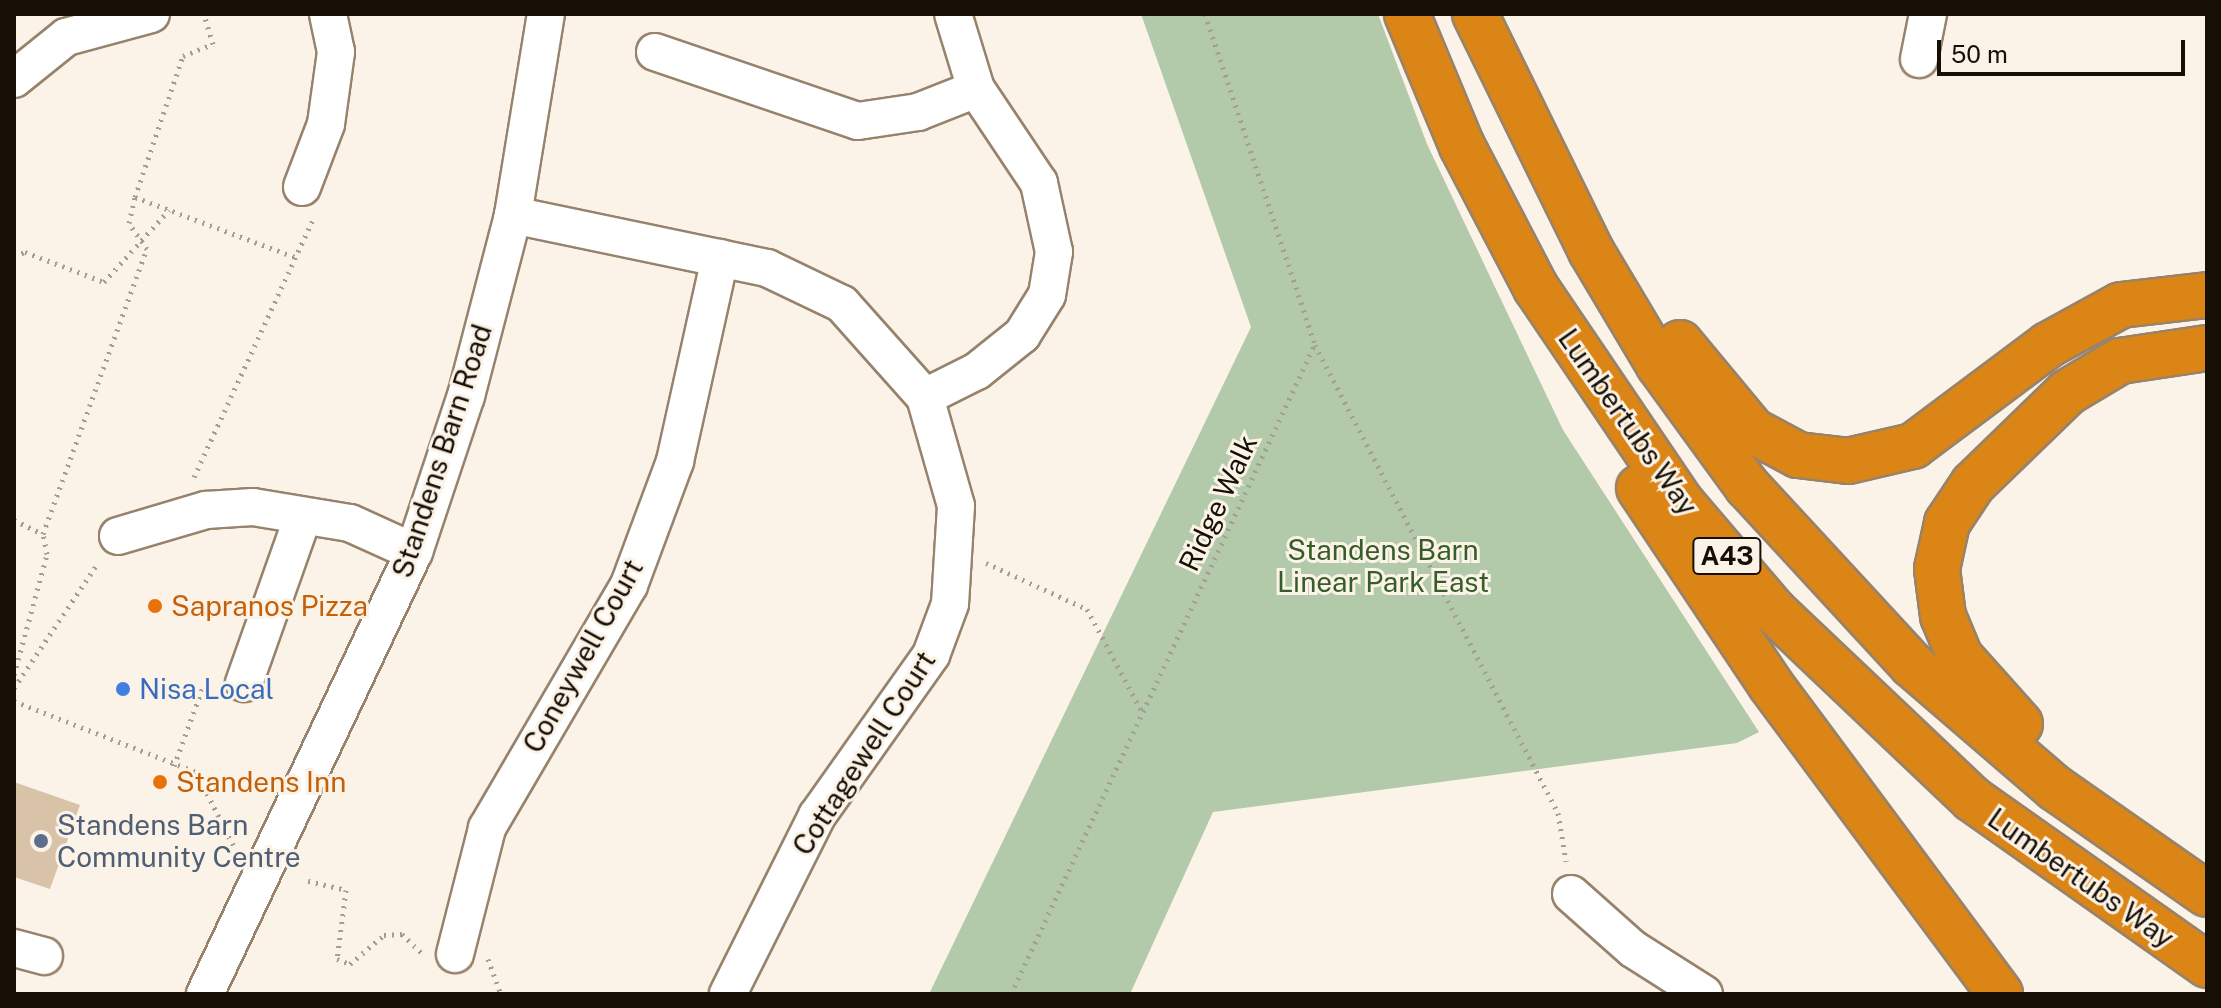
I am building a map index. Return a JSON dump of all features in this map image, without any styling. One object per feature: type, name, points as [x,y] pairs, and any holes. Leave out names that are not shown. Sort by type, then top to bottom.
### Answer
[{"type":"highway","name":"Lumbertubs Way","points":[[1407,14],[1462,146],[1536,288],[1680,501],[1868,706],[2051,860],[2207,965]]},
{"type":"highway","name":"Lumbertubs Way","points":[[1475,14],[1591,251],[1659,365],[1747,486],[1912,665],[2055,788],[2207,892]]},
{"type":"highway","points":[[1591,251],[1651,298],[1699,373],[1753,431],[1798,455],[1848,461],[1913,446],[2048,345],[2121,305],[2207,295]]},
{"type":"highway","points":[[1536,288],[1620,460],[1693,571],[2000,994]]},
{"type":"highway","points":[[2207,348],[2120,361],[2068,392],[1973,484],[1947,523],[1937,569],[1943,616],[1960,657],[1989,695],[2207,892]]},
{"type":"street","points":[[14,79],[56,26],[151,14]]},
{"type":"street","points":[[302,187],[326,124],[336,52],[328,14]]},
{"type":"street","name":"Standens Barn Road","points":[[205,994],[414,552],[466,396],[513,215],[546,14]]},
{"type":"street","points":[[925,397],[977,371],[1022,335],[1047,295],[1049,212],[1039,183],[976,89],[953,14]]},
{"type":"street","points":[[1919,59],[1926,14]]},
{"type":"street","points":[[655,52],[858,121],[907,115],[976,89]]},
{"type":"street","name":"Cottagewell Court","points":[[513,215],[767,268],[842,304],[925,397],[956,506],[957,551],[931,655],[817,816],[728,994]]},
{"type":"street","name":"Coneywell Court","points":[[455,954],[487,828],[629,585],[675,461],[720,258]]},
{"type":"street","points":[[118,536],[175,519],[253,507],[375,530],[414,552]]},
{"type":"street","points":[[244,683],[303,516]]},
{"type":"street","points":[[1571,894],[1633,949],[1704,994]]},
{"type":"path","points":[[14,675],[47,554],[43,534],[147,249],[140,246],[129,223],[135,197],[183,56],[213,44],[204,14]]},
{"type":"path","points":[[1205,14],[1315,345],[1558,813],[1571,894]]},
{"type":"path","points":[[175,519],[318,208],[302,187]]},
{"type":"path","points":[[135,197],[295,257]]},
{"type":"path","points":[[14,256],[25,252],[104,282],[140,246],[169,210]]},
{"type":"path","name":"Ridge Walk","points":[[1011,994],[1315,345]]},
{"type":"path","points":[[14,520],[43,534]]},
{"type":"path","points":[[14,688],[118,536]]},
{"type":"path","points":[[957,551],[1087,609],[1141,711]]},
{"type":"path","points":[[174,766],[204,684],[244,683]]},
{"type":"path","points":[[14,701],[174,766],[196,772],[237,852]]},
{"type":"path","points":[[308,881],[346,890],[337,959],[350,964],[384,935],[402,934],[440,971],[455,954],[484,956],[501,994]]},
{"type":"green space","name":"Standens Barn Linear Park East","points":[[1141,14],[1378,14],[1427,144],[1563,430],[1759,732],[1737,743],[1213,812],[1130,994],[929,994],[1251,327]]},
{"type":"building","name":"Standens Barn Community Centre","points":[[14,782],[80,805],[50,889],[14,877]]},
{"type":"place","name":"Sapranos Pizza","points":[[155,606]]},
{"type":"place","name":"Nisa Local","points":[[123,689]]},
{"type":"place","name":"Standens Inn","points":[[160,782]]},
{"type":"place","name":"Standens Barn Community Centre","points":[[41,841]]}]
